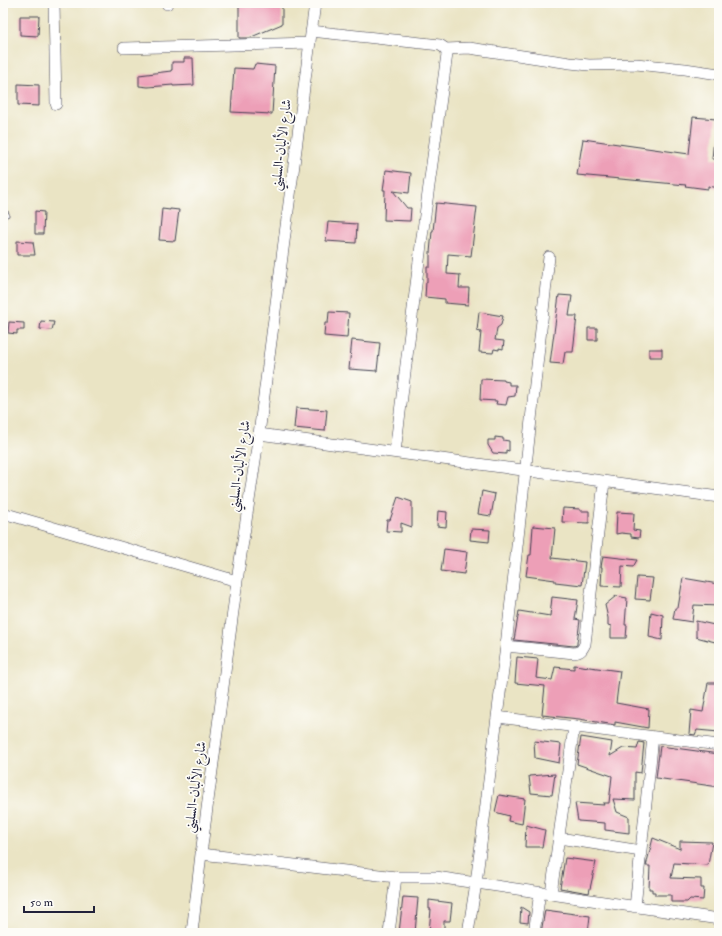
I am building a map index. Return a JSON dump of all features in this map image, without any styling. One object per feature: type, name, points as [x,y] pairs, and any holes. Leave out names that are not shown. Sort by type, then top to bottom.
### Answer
[{"type":"street","points":[[54,3],[56,104]]},
{"type":"street","name":"شارع الألبان-السليني","points":[[192,933],[237,581],[259,434],[315,3]]},
{"type":"street","points":[[312,31],[440,45],[446,48],[469,48],[570,63],[589,65],[636,64],[719,74]]},
{"type":"street","points":[[124,48],[310,43]]},
{"type":"street","points":[[395,452],[447,54],[446,48]]},
{"type":"street","points":[[468,933],[476,883],[506,646],[549,257]]},
{"type":"street","points":[[259,434],[719,497]]},
{"type":"street","points":[[506,646],[574,653],[580,652],[583,649],[585,644],[604,482]]},
{"type":"street","points":[[3,513],[237,581]]},
{"type":"street","points":[[497,717],[719,745]]},
{"type":"street","points":[[534,933],[546,893],[559,838],[574,727]]},
{"type":"street","points":[[635,907],[653,737]]},
{"type":"street","points":[[559,838],[641,851]]},
{"type":"street","points":[[201,854],[396,877],[436,877],[719,919]]},
{"type":"street","points":[[389,933],[396,877]]},
{"type":"building","points":[[239,3],[282,3],[282,24],[249,38],[239,38]]},
{"type":"building","points":[[20,16],[39,16],[38,36],[20,35]]},
{"type":"building","points":[[184,58],[193,58],[194,85],[139,86],[139,75],[171,71],[172,62],[184,62]]},
{"type":"building","points":[[255,64],[275,66],[272,114],[231,112],[234,68],[253,69]]},
{"type":"building","points":[[18,84],[39,85],[39,106],[18,105]]},
{"type":"building","points":[[693,117],[716,119],[712,159],[719,159],[719,188],[708,186],[708,189],[685,186],[686,185],[577,175],[583,139],[689,154]]},
{"type":"building","points":[[386,170],[411,173],[409,193],[393,191],[407,208],[411,208],[410,221],[384,220],[385,190],[383,190]]},
{"type":"building","points":[[436,203],[477,207],[471,256],[448,254],[447,274],[460,275],[459,288],[469,288],[468,305],[445,303],[445,299],[425,297],[427,267],[430,267],[432,231]]},
{"type":"building","points":[[162,209],[179,210],[175,241],[159,240]]},
{"type":"building","points":[[35,211],[44,212],[43,234],[35,234]]},
{"type":"building","points":[[328,222],[357,224],[356,243],[326,241]]},
{"type":"building","points":[[17,241],[33,242],[35,255],[17,255]]},
{"type":"building","points":[[559,295],[572,296],[569,316],[577,316],[573,352],[565,352],[563,364],[550,363]]},
{"type":"building","points":[[329,312],[349,313],[347,338],[324,336],[325,323],[328,323]]},
{"type":"building","points":[[479,312],[503,316],[501,325],[497,328],[495,340],[504,341],[503,349],[494,349],[493,353],[479,352],[481,332],[477,331]]},
{"type":"building","points":[[41,321],[54,322],[52,330],[40,329]]},
{"type":"building","points":[[9,322],[24,323],[24,330],[17,330],[17,334],[8,333]]},
{"type":"building","points":[[588,328],[597,328],[597,340],[588,340]]},
{"type":"building","points":[[352,340],[380,343],[377,371],[349,369]]},
{"type":"building","points":[[649,349],[662,349],[662,357],[649,357]]},
{"type":"building","points":[[481,379],[504,380],[509,382],[509,385],[516,385],[515,396],[508,397],[506,405],[496,404],[497,401],[480,400]]},
{"type":"building","points":[[296,408],[327,410],[325,431],[294,428]]},
{"type":"building","points":[[495,437],[503,438],[503,440],[509,441],[509,451],[506,450],[506,454],[493,453],[488,445],[488,440],[495,440]]},
{"type":"building","points":[[482,491],[495,494],[491,516],[478,514]]},
{"type":"building","points":[[398,497],[412,502],[412,527],[401,523],[401,532],[386,531],[387,520],[390,520]]},
{"type":"building","points":[[563,508],[589,511],[589,523],[562,522]]},
{"type":"building","points":[[438,511],[447,512],[446,527],[437,526]]},
{"type":"building","points":[[617,512],[634,513],[633,530],[640,531],[639,538],[631,537],[631,534],[616,534]]},
{"type":"building","points":[[533,526],[555,528],[552,558],[585,562],[582,585],[555,582],[555,580],[526,576],[529,555],[531,555]]},
{"type":"building","points":[[471,529],[490,530],[489,542],[470,540]]},
{"type":"building","points":[[444,549],[467,552],[464,574],[441,571]]},
{"type":"building","points":[[603,556],[637,560],[633,567],[622,566],[621,587],[601,586],[601,567]]},
{"type":"building","points":[[637,577],[653,578],[650,600],[635,599]]},
{"type":"building","points":[[683,578],[718,584],[719,606],[694,605],[692,622],[673,619],[675,608],[678,608]]},
{"type":"building","points":[[616,596],[627,598],[625,625],[627,625],[626,638],[611,638],[611,626],[608,625],[605,605]]},
{"type":"building","points":[[552,597],[578,600],[575,619],[580,620],[577,645],[574,646],[514,640],[519,611],[550,616]]},
{"type":"building","points":[[651,612],[663,615],[662,640],[649,637]]},
{"type":"building","points":[[696,621],[719,626],[719,643],[696,637]]},
{"type":"building","points":[[517,657],[538,659],[536,678],[552,680],[555,667],[574,669],[574,665],[620,671],[616,703],[649,709],[648,728],[615,722],[615,725],[542,715],[545,686],[515,683]]},
{"type":"building","points":[[708,683],[719,683],[719,732],[697,730],[695,735],[689,734],[691,710],[703,712]]},
{"type":"building","points":[[581,737],[612,742],[610,756],[623,748],[637,749],[639,742],[644,743],[641,773],[635,772],[635,800],[613,799],[617,812],[629,817],[629,833],[605,830],[605,823],[578,821],[575,803],[604,805],[603,803],[609,803],[612,776],[577,764]]},
{"type":"building","points":[[534,741],[561,744],[559,763],[535,758]]},
{"type":"building","points":[[660,746],[719,754],[719,787],[656,778]]},
{"type":"building","points":[[555,774],[552,795],[531,793],[529,776]]},
{"type":"building","points":[[499,795],[525,799],[522,824],[508,821],[509,816],[495,812]]},
{"type":"building","points":[[526,825],[545,830],[542,847],[525,847]]},
{"type":"building","points":[[653,838],[680,849],[680,841],[712,842],[708,865],[674,863],[671,878],[701,879],[701,888],[704,888],[703,900],[690,899],[687,902],[671,902],[671,895],[655,895],[655,892],[652,892],[652,889],[649,889],[650,866],[646,866]]},
{"type":"building","points":[[565,858],[596,862],[589,893],[560,888]]},
{"type":"building","points":[[403,897],[418,898],[415,933],[399,933]]},
{"type":"building","points":[[429,900],[452,903],[450,921],[444,921],[444,933],[429,933],[431,909],[429,909]]},
{"type":"building","points":[[521,907],[529,912],[528,923],[520,922]]},
{"type":"building","points":[[545,910],[590,916],[588,933],[541,933]]}]
